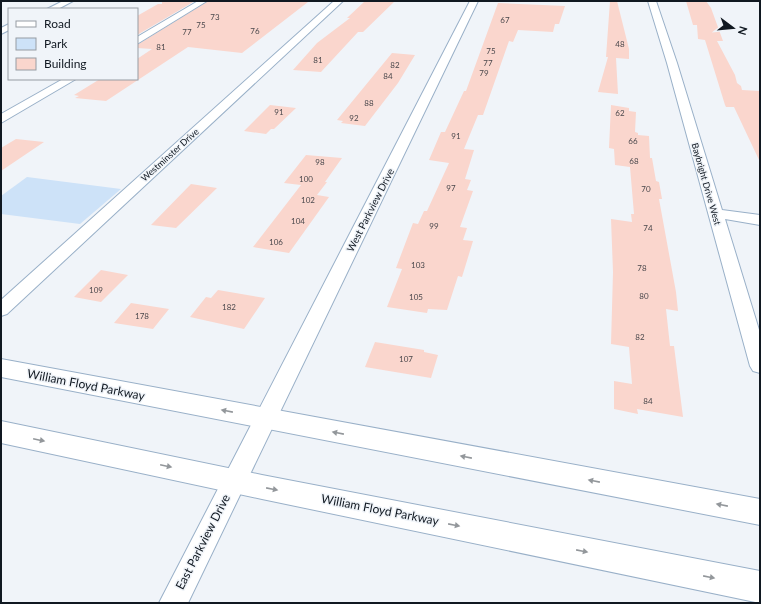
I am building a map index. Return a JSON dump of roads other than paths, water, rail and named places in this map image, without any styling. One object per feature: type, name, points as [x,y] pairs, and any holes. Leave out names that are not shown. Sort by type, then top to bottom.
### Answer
[{"type":"highway","name":"William Floyd Parkway","points":[[1,368],[760,512]]},
{"type":"highway","name":"William Floyd Parkway","points":[[1,432],[234,481],[760,587]]},
{"type":"street","points":[[53,8],[69,1]]},
{"type":"street","points":[[138,40],[203,1]]},
{"type":"street","name":"Westminster Drive","points":[[1,310],[339,1]]},
{"type":"street","name":"West Parkview Drive","points":[[234,481],[474,1]]},
{"type":"street","name":"Baybright Drive West","points":[[652,1],[672,63],[760,366]]},
{"type":"street","points":[[1,119],[69,80]]},
{"type":"street","points":[[715,213],[760,220]]},
{"type":"street","name":"East Parkview Drive","points":[[173,603],[234,481]]}]
